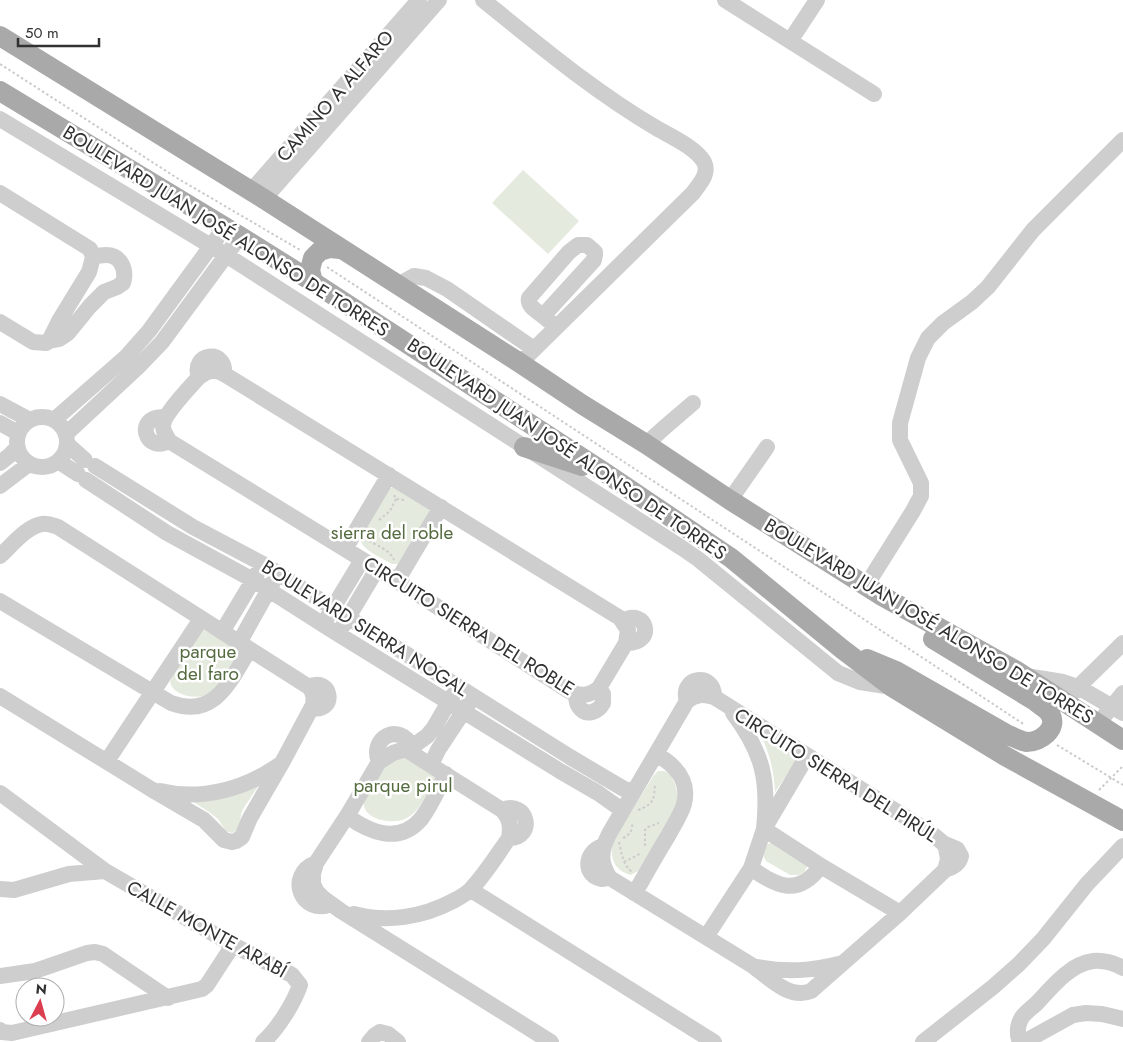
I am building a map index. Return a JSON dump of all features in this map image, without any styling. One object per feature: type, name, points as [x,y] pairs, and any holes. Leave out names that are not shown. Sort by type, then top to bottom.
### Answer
[{"type":"main road","name":"BOULEVARD JUAN JOSÉ ALONSO DE TORRES","points":[[0,36],[258,195],[398,285],[527,356],[584,405],[730,500],[874,591],[1023,675],[1123,740]]},
{"type":"main road","name":"BOULEVARD JUAN JOSÉ ALONSO DE TORRES","points":[[0,92],[313,282],[607,474],[731,558],[842,649],[892,687],[1005,756],[1123,821]]},
{"type":"main road","points":[[313,282],[310,270],[313,258],[320,251],[340,248]]},
{"type":"main road","points":[[524,447],[607,474]]},
{"type":"main road","points":[[842,649],[896,671],[1008,735],[1027,742],[1044,737],[1051,729],[1052,722],[1049,713],[1035,701],[912,626],[874,591]]},
{"type":"street","name":"CAMINO A ALFARO","points":[[258,195],[419,0]]},
{"type":"street","points":[[258,195],[439,0]]},
{"type":"street","points":[[483,0],[569,70],[695,152],[704,163],[706,169],[702,180],[693,192],[527,356]]},
{"type":"street","points":[[790,41],[817,0]]},
{"type":"street","points":[[728,1],[874,94]]},
{"type":"street","points":[[0,119],[226,255],[698,559],[838,673],[860,682],[892,687]]},
{"type":"street","points":[[874,591],[921,496],[921,483],[900,440],[900,423],[918,358],[928,338],[988,287],[1033,230],[1123,140]]},
{"type":"street","points":[[0,193],[90,249],[93,257],[89,272],[58,321],[49,341]]},
{"type":"street","points":[[54,420],[126,357],[149,331],[211,246],[232,232]]},
{"type":"street","points":[[66,439],[162,342],[226,255],[232,232]]},
{"type":"street","points":[[0,322],[33,342],[46,343],[60,339],[68,333],[104,292],[123,283],[124,268],[117,258],[105,255],[93,257]]},
{"type":"street","points":[[543,316],[556,327]]},
{"type":"street","name":"CIRCUITO SIERRA DEL ROBLE","points":[[211,371],[218,371],[390,475],[623,621],[628,630],[626,643],[599,688],[587,695],[576,694],[170,441],[163,427],[166,417],[199,377],[211,371]]},
{"type":"street","points":[[646,444],[693,403]]},
{"type":"street","points":[[0,404],[30,420]]},
{"type":"street","points":[[0,423],[17,440],[24,460],[30,464],[44,467],[52,465],[58,461],[66,450],[66,439],[59,424],[54,420],[42,417],[30,420],[23,425],[17,440],[10,456],[0,464]]},
{"type":"street","name":"BOULEVARD SIERRA NOGAL","points":[[66,439],[86,470],[167,533],[253,580],[630,813]]},
{"type":"street","points":[[730,500],[767,447]]},
{"type":"street","name":"BOULEVARD SIERRA NOGAL","points":[[58,461],[86,470],[263,564],[585,766],[624,789],[634,791]]},
{"type":"street","points":[[0,486],[30,464]]},
{"type":"street","points":[[344,549],[390,475]]},
{"type":"street","points":[[397,581],[441,507]]},
{"type":"street","points":[[0,556],[29,529],[42,524],[58,527],[309,687],[314,695],[314,700],[312,708],[250,818],[244,835],[236,841],[229,842],[224,840],[204,820],[0,696]]},
{"type":"street","points":[[322,624],[334,608],[362,560]]},
{"type":"street","points":[[222,632],[263,564]]},
{"type":"street","points":[[338,634],[377,569]]},
{"type":"street","points":[[0,601],[171,703],[184,707],[194,707],[212,701],[225,688],[278,573]]},
{"type":"street","points":[[107,761],[201,619]]},
{"type":"street","points":[[1063,702],[1123,643]]},
{"type":"street","points":[[1023,675],[1078,687],[1117,710]]},
{"type":"street","points":[[431,765],[456,707],[458,686]]},
{"type":"street","points":[[1097,723],[1117,710],[1123,693]]},
{"type":"street","name":"CIRCUITO SIERRA DEL PIRÚL","points":[[700,694],[714,697],[931,833],[944,843],[948,859],[945,870],[843,963],[823,968],[799,970],[778,970],[753,966],[610,878],[606,872],[603,864],[630,813],[634,791],[656,754],[687,701],[693,696],[700,694]]},
{"type":"street","points":[[474,696],[456,707],[427,736],[408,748],[393,752],[379,762],[316,863],[313,874],[314,884],[317,892],[336,908],[552,1042]]},
{"type":"street","points":[[729,707],[751,739],[760,760],[765,783],[764,829]]},
{"type":"street","points":[[336,908],[375,918],[392,918],[426,913],[458,899],[471,890],[509,838],[510,822],[508,816],[502,810],[431,765],[408,748]]},
{"type":"street","points":[[634,893],[684,806],[684,782],[675,767],[656,754]]},
{"type":"street","points":[[706,937],[751,868],[764,829],[807,756]]},
{"type":"street","points":[[151,789],[185,794],[206,794],[247,783],[272,770],[283,761]]},
{"type":"street","points":[[347,816],[362,826],[378,832],[393,834],[403,832],[421,819],[446,774]]},
{"type":"street","name":"CALLE MONTE ARABÍ","points":[[0,793],[105,871],[233,945],[292,975],[300,985],[296,996],[270,1036],[263,1042]]},
{"type":"street","points":[[764,829],[821,866],[900,913]]},
{"type":"street","points":[[923,1042],[1019,964],[1043,939],[1103,866],[1123,846]]},
{"type":"street","points":[[1103,866],[1123,863]]},
{"type":"street","points":[[751,868],[763,877],[784,886],[803,883],[816,873],[821,866]]},
{"type":"street","name":"CALLE MONTE ARABÍ","points":[[0,889],[14,890],[69,874],[105,871]]},
{"type":"street","points":[[471,890],[714,1042]]},
{"type":"street","points":[[0,1030],[12,1033],[202,989],[207,985],[233,945]]},
{"type":"street","points":[[0,976],[35,971],[95,952],[103,954],[168,998]]},
{"type":"street","points":[[1020,1042],[1018,1032],[1021,1019],[1062,978],[1074,969],[1092,962],[1115,964],[1123,968]]},
{"type":"street","points":[[753,966],[789,991],[796,994],[805,994],[816,988],[843,963]]},
{"type":"street","points":[[1024,1042],[1074,1015],[1086,1013],[1102,1014],[1123,1019]]},
{"type":"street","points":[[370,1042],[380,1032],[388,1034],[398,1042]]},
{"type":"path","points":[[0,64],[177,178],[313,258],[1044,737],[1123,785]]},
{"type":"path","points":[[394,564],[390,553],[368,541],[373,537],[376,523],[390,511],[396,499]]},
{"type":"path","points":[[1097,793],[1123,766]]},
{"type":"path","points":[[635,874],[629,870],[613,842],[627,836],[632,831],[630,813],[645,808],[652,803],[656,781]]},
{"type":"path","points":[[624,862],[639,855],[644,850],[644,833],[646,828],[661,822]]},
{"type":"green space","points":[[523,170],[579,221],[548,254],[492,203]]},
{"type":"green space","name":"sierra del roble","points":[[395,486],[432,509],[398,564],[392,564],[364,547],[360,539],[389,489]]},
{"type":"green space","name":"parque del faro","points":[[204,630],[237,647],[238,655],[214,691],[196,697],[183,695],[177,692],[170,682],[201,631]]},
{"type":"green space","points":[[758,730],[796,757],[794,764],[775,792],[770,760]]},
{"type":"green space","name":"parque pirul","points":[[396,753],[435,777],[424,800],[414,813],[401,820],[384,821],[372,817],[368,813],[364,804],[365,798]]},
{"type":"green space","points":[[658,771],[670,774],[677,792],[677,806],[638,871],[631,875],[620,870],[614,862],[612,857],[613,840]]},
{"type":"green space","points":[[263,779],[243,809],[240,829],[232,833],[226,831],[218,819],[209,812],[183,795]]},
{"type":"green space","points":[[773,841],[808,865],[804,872],[799,875],[790,875],[766,861],[764,853],[767,845]]}]
